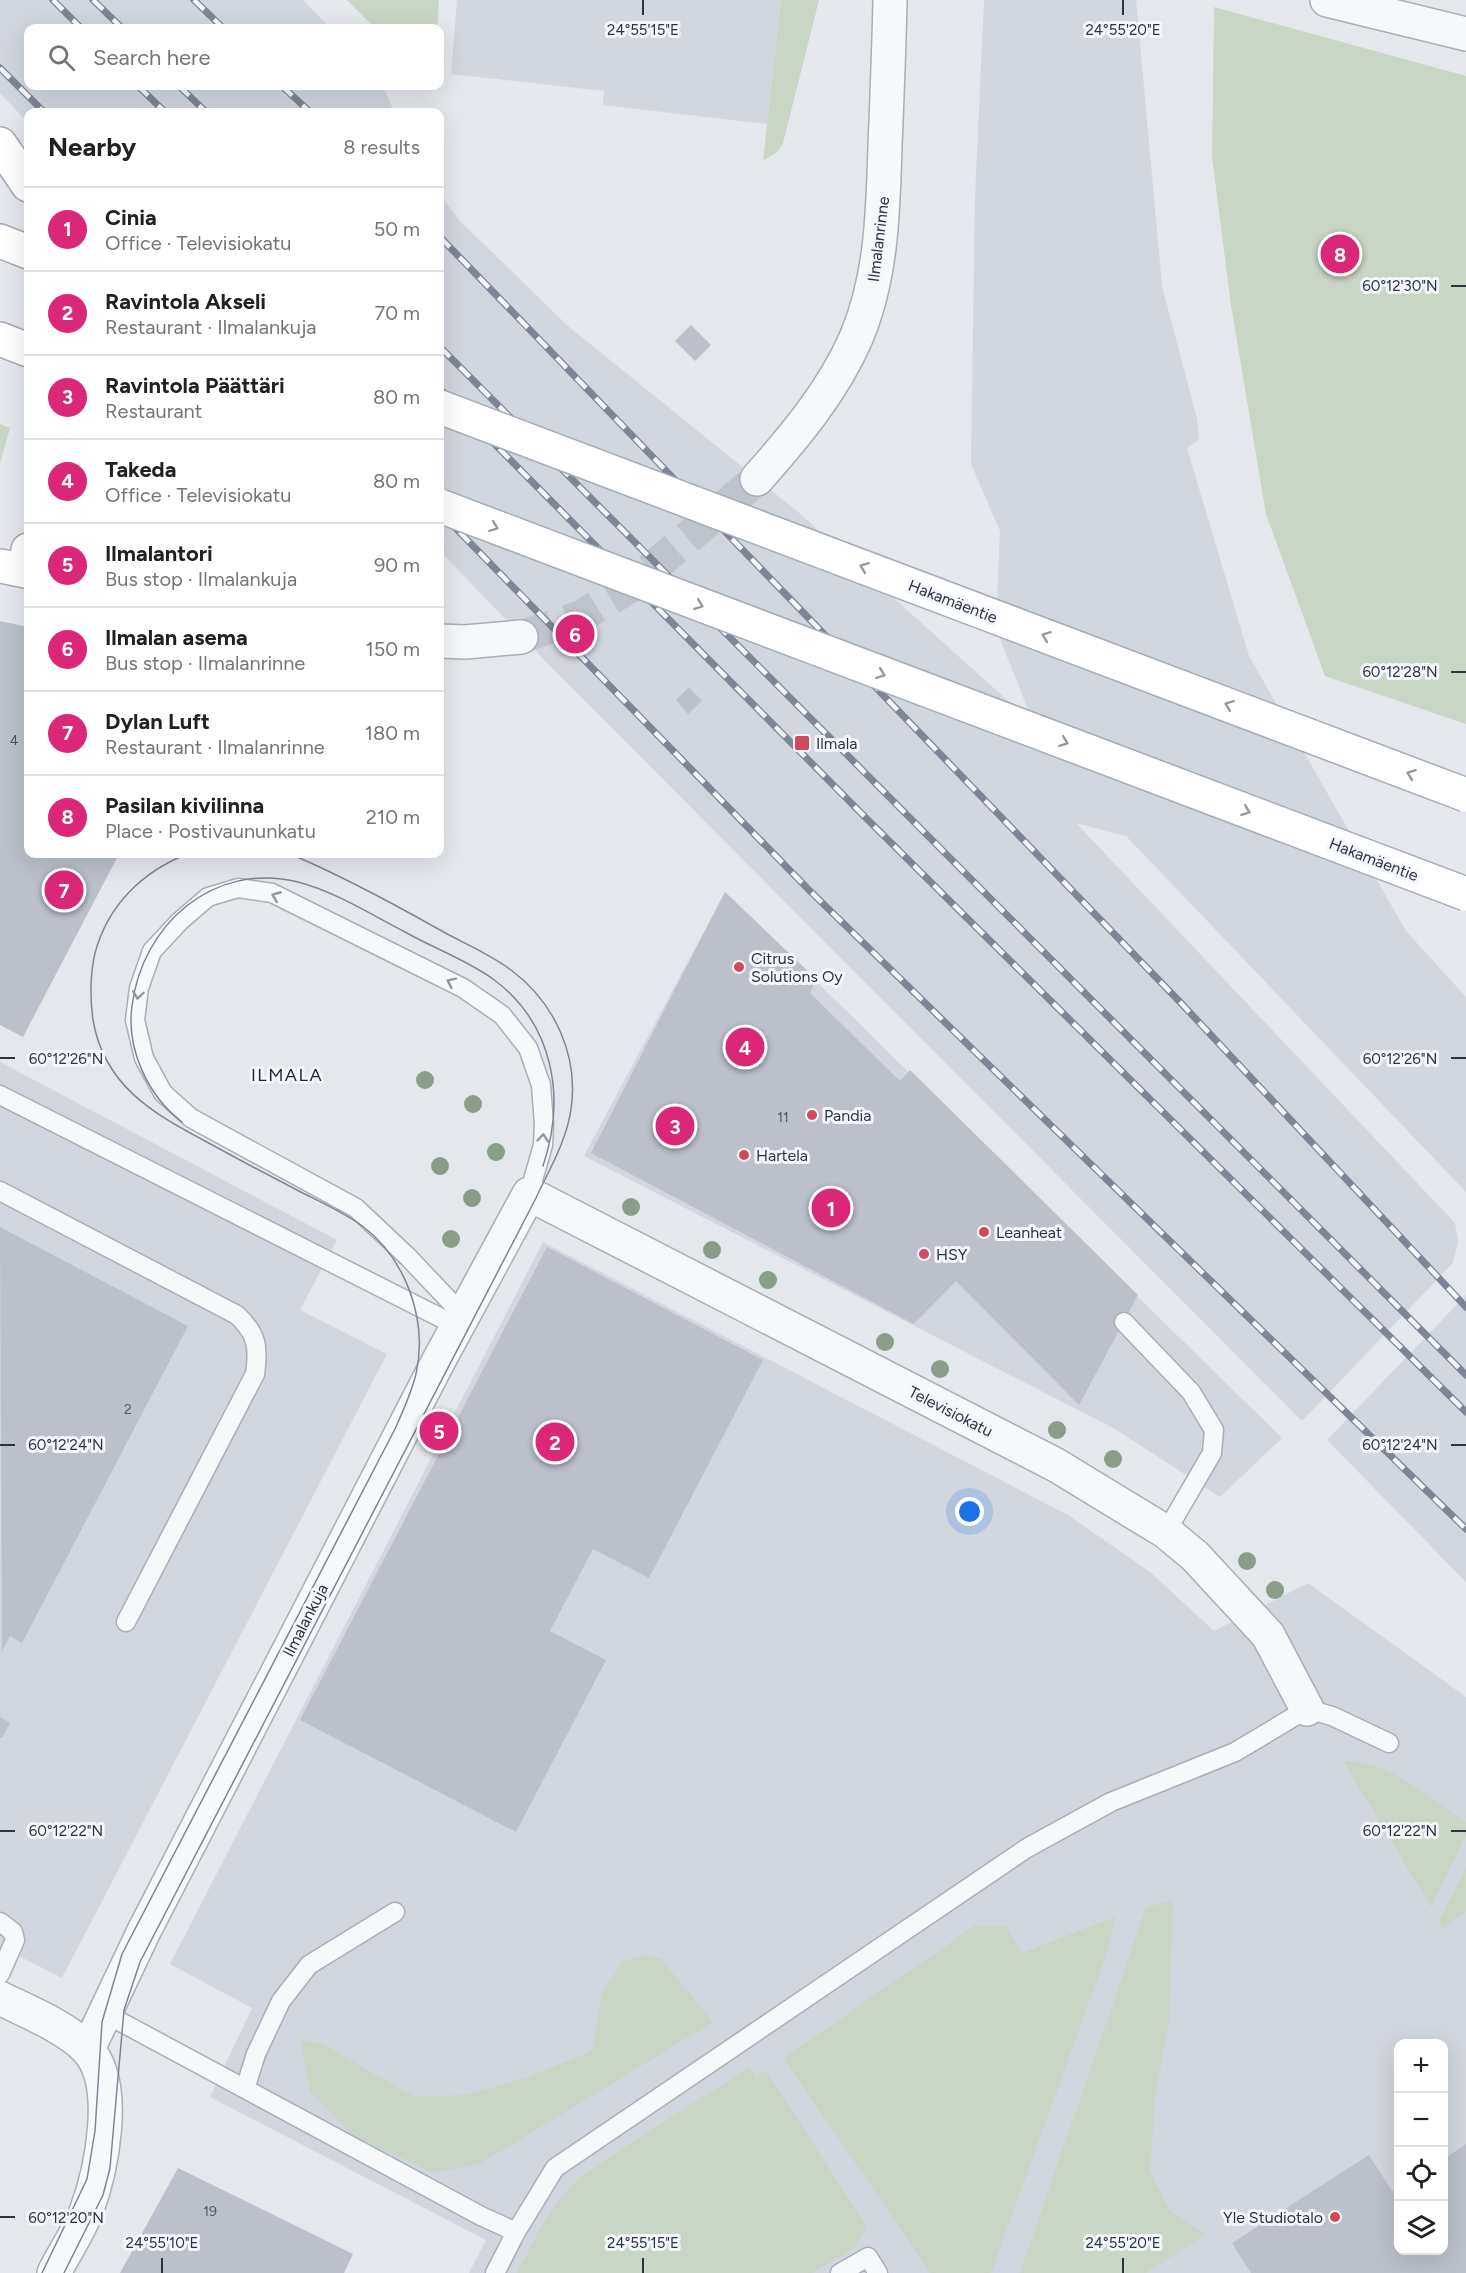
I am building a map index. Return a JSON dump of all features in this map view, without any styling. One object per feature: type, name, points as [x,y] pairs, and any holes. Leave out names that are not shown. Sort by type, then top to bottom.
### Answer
[{"type":"main road","points":[[0,144],[24,178]]},
{"type":"main road","points":[[0,241],[24,250]]},
{"type":"main road","points":[[0,339],[24,348]]},
{"type":"main road","name":"Hakamäentie","points":[[444,409],[1466,795]]},
{"type":"main road","name":"Hakamäentie","points":[[444,509],[1466,894]]},
{"type":"street","name":"Ilmalanrinne","points":[[757,478],[788,443],[834,381],[856,337],[869,299],[878,261],[883,212],[890,0]]},
{"type":"street","points":[[1328,0],[1422,10],[1466,34]]},
{"type":"street","points":[[444,641],[465,642],[521,637]]},
{"type":"street","name":"Ilmalankuja","points":[[88,2049],[144,1931],[460,1320],[529,1194]]},
{"type":"street","name":"Televisiokatu","points":[[529,1194],[1056,1465],[1166,1532],[1195,1556],[1268,1635],[1307,1709]]},
{"type":"street","points":[[0,1998],[74,2038],[88,2049],[98,2068],[106,2097],[96,2179],[86,2213],[54,2273]]},
{"type":"lane","points":[[460,1320],[414,1263],[356,1208],[191,1118],[163,1093],[144,1058],[135,1020],[139,988],[152,951],[180,921],[208,897],[238,888],[272,893],[464,988],[502,1015],[528,1048],[541,1085],[543,1145],[529,1194]]},
{"type":"lane","points":[[0,1095],[460,1320]]},
{"type":"lane","points":[[0,1191],[237,1315],[251,1328],[256,1341],[258,1358],[255,1374],[126,1622]]},
{"type":"lane","points":[[1124,1322],[1191,1392],[1214,1430],[1212,1454],[1166,1532]]},
{"type":"lane","points":[[495,2273],[516,2232],[555,2168],[1027,1848],[1111,1802],[1234,1752],[1307,1709],[1332,1716],[1389,1743]]},
{"type":"lane","points":[[245,2089],[256,2054],[281,2001],[309,1965],[395,1912]]},
{"type":"lane","points":[[0,1922],[12,1932],[15,1940],[0,1974]]},
{"type":"lane","points":[[106,2014],[481,2216],[516,2232]]},
{"type":"lane","points":[[840,2273],[868,2257],[878,2273]]},
{"type":"shaded area","points":[[0,0],[303,0],[326,24],[24,24],[24,90],[385,90],[392,108],[24,108],[24,119],[0,93]]},
{"type":"shaded area","points":[[457,0],[781,0],[767,124],[603,105],[604,91],[451,74]]},
{"type":"shaded area","points":[[984,0],[1136,0],[1162,286],[1197,419],[1199,439],[1187,448],[1249,656],[1406,931],[1466,997],[1466,1192],[1126,836],[1076,823],[1455,1223],[1458,1241],[1453,1263],[1302,1421],[555,671],[444,555],[444,200],[460,221],[568,326],[798,512],[1034,724],[996,629],[1000,531],[971,464],[975,197]]},
{"type":"shaded area","points":[[725,892],[1282,1438],[1220,1497],[1115,1429],[584,1156]]},
{"type":"shaded area","points":[[0,1062],[337,1240],[300,1310],[387,1354],[62,1978],[0,1946]]},
{"type":"shaded area","points":[[543,1242],[1068,1515],[1150,1572],[1214,1631],[1308,1583],[1466,1697],[1466,2273],[469,2273],[486,2240],[210,2097],[252,2008],[170,1964]]},
{"type":"shaded area","points":[[1466,1295],[1466,1582],[1327,1440]]},
{"type":"green space","points":[[347,0],[439,0],[437,24],[371,24]]},
{"type":"green space","points":[[781,0],[819,0],[783,143],[777,152],[763,161]]},
{"type":"green space","points":[[1214,7],[1466,76],[1466,724],[1325,676],[1266,514],[1231,305],[1212,157]]},
{"type":"green space","points":[[0,424],[10,428],[0,463]]},
{"type":"green space","points":[[1343,1761],[1361,1763],[1393,1773],[1466,1823],[1466,1835],[1431,1907]]},
{"type":"green space","points":[[1466,1868],[1466,1912],[1444,1928],[1439,1921]]},
{"type":"green space","points":[[1173,1900],[1169,2020],[1155,2099],[1150,2171],[1170,2211],[1206,2234],[1146,2273],[1020,2273],[1146,1908]]},
{"type":"green space","points":[[1115,1917],[1109,1947],[991,2273],[930,2273],[784,2058],[974,1926],[1006,1926],[1022,1953]]},
{"type":"green space","points":[[644,1955],[661,1959],[713,2022],[480,2164],[432,2173],[351,2134],[310,2091],[300,2039],[324,2045],[413,2096],[468,2095],[531,2076],[592,2051],[602,1993],[623,1961]]},
{"type":"green space","points":[[749,2067],[756,2077],[766,2070],[867,2227],[854,2248],[813,2273],[517,2273],[554,2207],[587,2172]]},
{"type":"building","points":[[691,325],[711,345],[695,361],[675,341]]},
{"type":"building","points":[[0,621],[24,626],[24,858],[117,858],[23,1037],[0,1025]]},
{"type":"building","points":[[689,687],[702,701],[688,714],[676,700]]},
{"type":"building","points":[[725,892],[816,979],[810,993],[900,1081],[910,1070],[1138,1295],[1079,1405],[956,1281],[914,1324],[591,1153]]},
{"type":"building","points":[[0,1227],[188,1326],[22,1643],[10,1636],[2,1651]]},
{"type":"building","points":[[547,1247],[763,1360],[649,1578],[593,1549],[550,1631],[606,1660],[516,1832],[300,1720]]},
{"type":"building","points":[[0,1717],[10,1723],[2,1738],[0,1737]]},
{"type":"building","name":"Yle Studiotalo","points":[[1466,2144],[1466,2273],[1251,2273],[1232,2243],[1369,2155],[1392,2191],[1394,2190],[1394,2255],[1448,2255],[1448,2156]]},
{"type":"building","points":[[178,2168],[353,2254],[344,2273],[120,2273]]},
{"type":"tunnel","points":[[521,637],[580,617],[631,586],[757,479]]},
{"type":"tram line","points":[[42,2273],[87,2179],[95,2131],[102,2022],[122,1954],[395,1429],[412,1388],[419,1353],[416,1312],[410,1292],[401,1272],[377,1239],[346,1215],[240,1160],[149,1108],[119,1079],[108,1062],[99,1043],[93,1020],[91,986],[95,953],[109,920],[129,892],[155,870],[178,858]]},
{"type":"tram line","points":[[64,2273],[103,2195],[110,2168],[124,2010],[140,1962],[536,1198],[562,1143],[571,1109],[571,1069],[567,1050],[551,1014],[526,983],[503,964],[485,954],[366,890],[299,858]]},
{"type":"tram line","points":[[182,1122],[159,1099],[136,1055],[131,1022],[132,1006],[139,977],[150,950],[167,926],[187,906],[211,891],[238,881],[267,878],[298,882],[339,897],[472,966],[493,979],[514,997],[530,1018],[542,1040],[550,1064],[553,1114],[550,1140],[543,1166]]},
{"type":"railway","points":[[53,0],[77,24]]},
{"type":"railway","points":[[93,0],[118,24]]},
{"type":"railway","points":[[194,0],[219,24]]},
{"type":"railway","points":[[0,68],[40,108]]},
{"type":"railway","points":[[142,90],[161,108]]},
{"type":"railway","points":[[183,90],[202,108]]},
{"type":"railway","points":[[286,90],[306,108]]},
{"type":"railway","points":[[444,241],[1180,1002],[1466,1307]]},
{"type":"railway","points":[[444,351],[1466,1375]]},
{"type":"railway","points":[[444,393],[868,820],[1466,1412]]},
{"type":"railway","points":[[444,516],[809,890],[1466,1529]]},
{"type":"place","name":"Pasilan kivilinna","points":[[1340,254]]},
{"type":"place","name":"Ilmalan asema","points":[[575,634]]},
{"type":"place","name":"Ilmala","points":[[802,743]]},
{"type":"place","name":"Dylan Luft","points":[[64,890]]},
{"type":"place","name":"Citrus Solutions Oy","points":[[739,967]]},
{"type":"place","name":"Takeda","points":[[745,1047]]},
{"type":"place","name":"Pandia","points":[[812,1115]]},
{"type":"place","name":"Ravintola Päättäri","points":[[675,1126]]},
{"type":"place","name":"Hartela","points":[[744,1155]]},
{"type":"place","name":"Cinia","points":[[831,1208]]},
{"type":"place","name":"Leanheat","points":[[984,1232]]},
{"type":"place","name":"HSY","points":[[924,1254]]},
{"type":"place","name":"Ilmalantori","points":[[439,1431]]},
{"type":"place","name":"Ravintola Akseli","points":[[555,1442]]},
{"type":"place","name":"Yle Studiotalo","points":[[1335,2217]]},
{"type":"district","name":"ILMALA","points":[[287,1075]]}]
